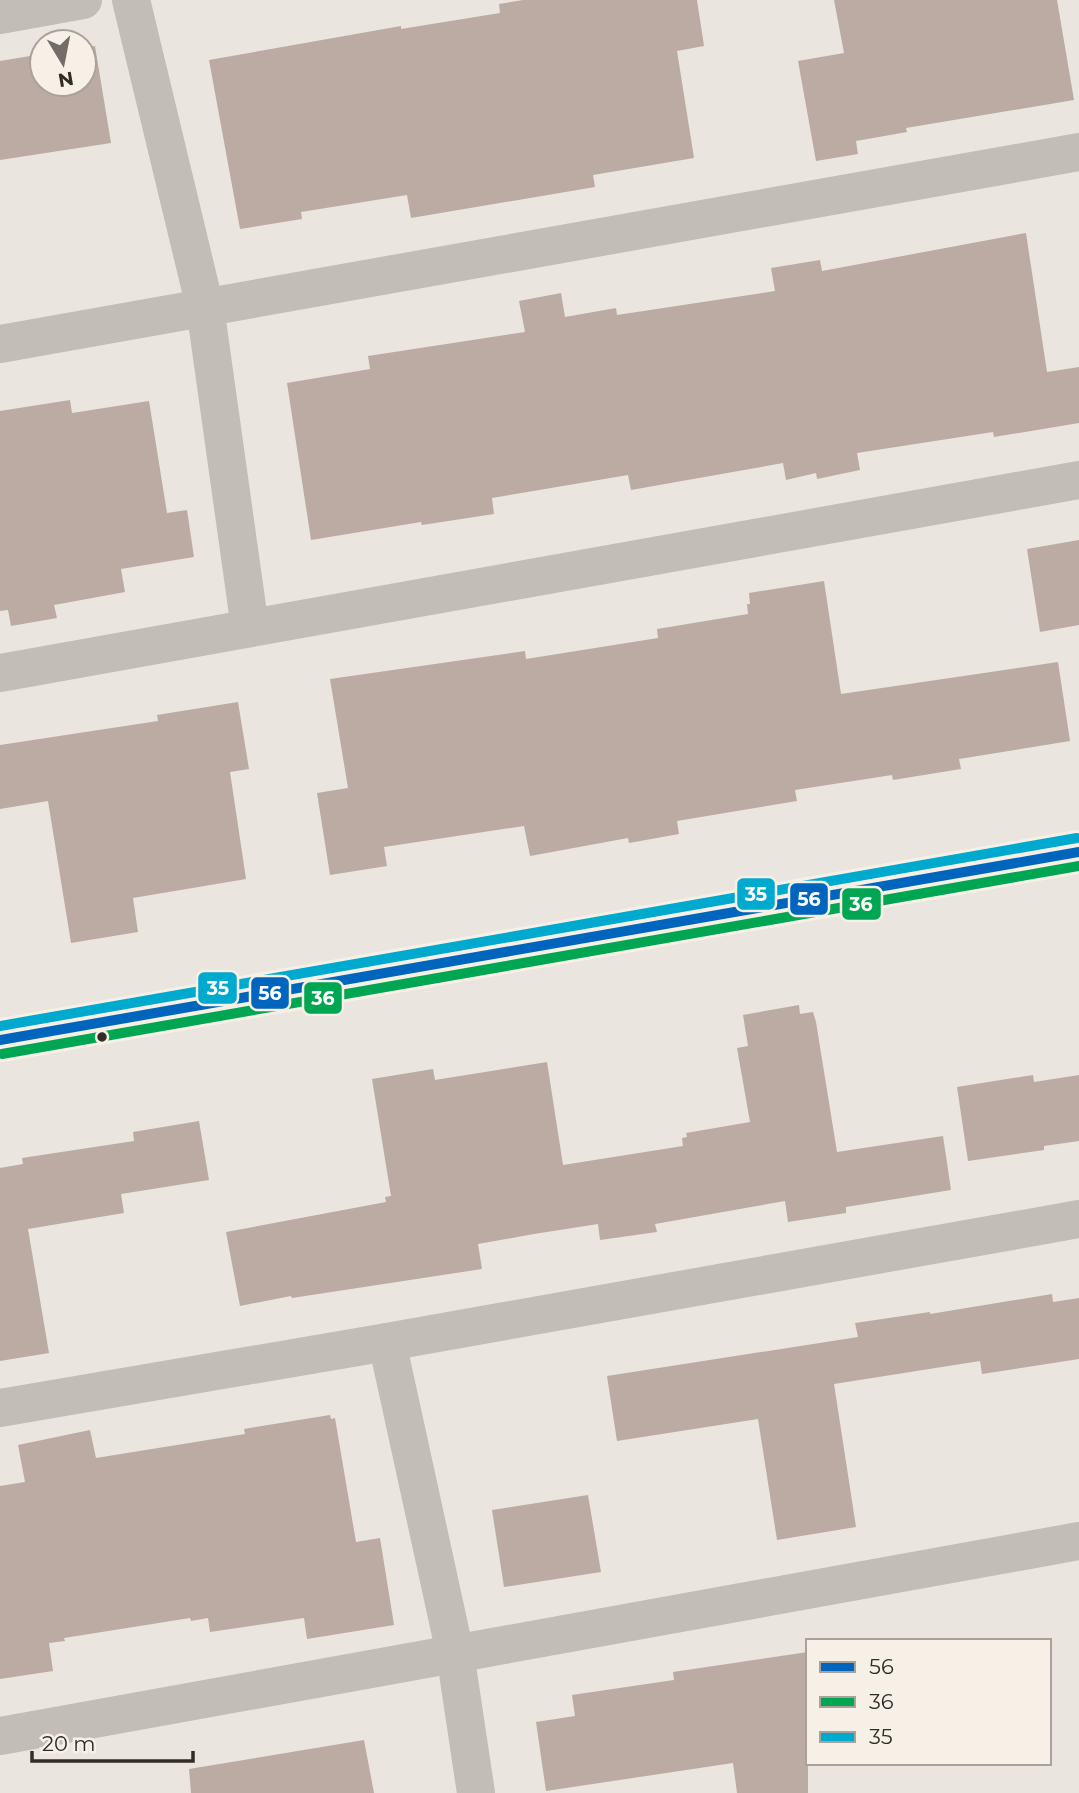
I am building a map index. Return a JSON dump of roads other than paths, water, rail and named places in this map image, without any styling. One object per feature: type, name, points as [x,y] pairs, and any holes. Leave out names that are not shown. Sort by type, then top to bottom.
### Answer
[{"type":"street","points":[[0,15],[83,0]]},
{"type":"street","points":[[131,0],[205,307],[250,628]]},
{"type":"street","points":[[0,344],[1079,152]]},
{"type":"street","points":[[0,673],[1079,480]]},
{"type":"street","points":[[0,1040],[1079,852]]},
{"type":"street","points":[[0,1408],[1079,1219]]},
{"type":"street","points":[[387,1342],[455,1653],[476,1793]]},
{"type":"street","points":[[0,1736],[1079,1541]]}]
